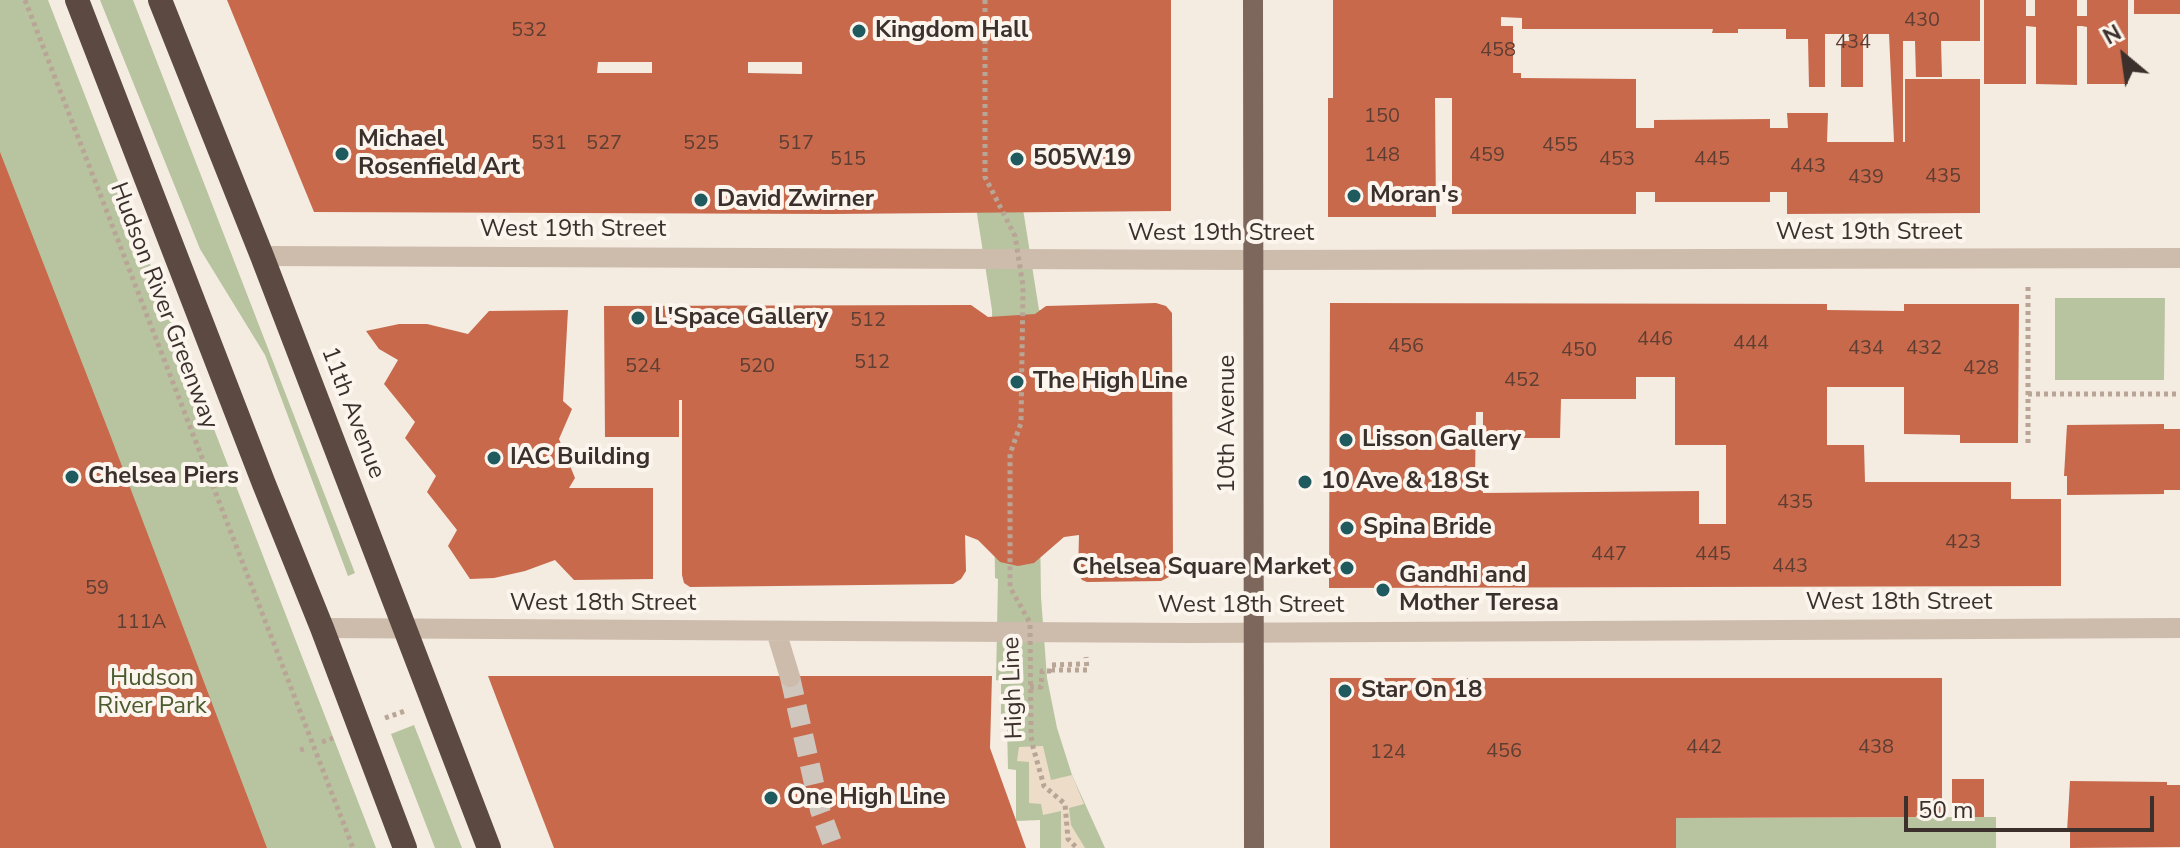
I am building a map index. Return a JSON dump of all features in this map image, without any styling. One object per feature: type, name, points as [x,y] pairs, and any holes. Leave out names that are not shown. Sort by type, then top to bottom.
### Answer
[{"type":"highway","points":[[77,0],[405,848]]},
{"type":"highway","name":"11th Avenue","points":[[160,0],[262,256],[489,848]]},
{"type":"main road","name":"10th Avenue","points":[[1253,0],[1254,848]]},
{"type":"street","name":"West 19th Street","points":[[262,256],[1254,260],[2180,258]]},
{"type":"street","name":"West 18th Street","points":[[322,628],[1254,632],[2180,628]]},
{"type":"street","points":[[776,631],[790,677]]},
{"type":"path","name":"Hudson River Greenway","points":[[25,0],[353,848]]},
{"type":"path","name":"High Line","points":[[985,0],[985,177],[1015,236],[1023,286],[1021,423],[1010,454],[1010,587],[1030,623],[1031,736],[1044,786],[1065,804],[1068,839],[1077,848]]},
{"type":"path","points":[[2028,258],[2028,443]]},
{"type":"path","points":[[2028,394],[2180,394]]},
{"type":"path","points":[[1030,687],[1041,687],[1042,671],[1079,671],[1080,664],[1052,665],[1052,670],[1066,670],[1080,670],[1087,670]]},
{"type":"path","points":[[384,719],[406,710]]},
{"type":"path","points":[[322,742],[333,738]]},
{"type":"green space","name":"Hudson River Park","points":[[0,0],[48,0],[376,848],[0,848]]},
{"type":"green space","points":[[100,0],[133,0],[355,573],[348,576],[265,355],[200,249]]},
{"type":"green space","name":"The High Line","points":[[973,188],[1023,209],[1039,310],[1042,310],[1039,454],[1041,597],[1047,678],[1057,728],[1072,775],[1105,848],[1040,848],[1040,820],[1016,821],[1016,770],[1008,769],[1007,724],[1001,724],[1001,681],[996,680],[998,579],[995,578],[992,310]]},
{"type":"green space","points":[[2055,298],[2165,298],[2164,380],[2055,380]]},
{"type":"green space","points":[[414,725],[462,848],[435,848],[391,734]]},
{"type":"green space","points":[[1996,817],[1996,848],[1676,848],[1676,818]]},
{"type":"shaded area","points":[[1043,746],[1051,780],[1072,775],[1084,804],[1069,808],[1071,825],[1085,848],[1061,848],[1061,811],[1043,815],[1041,804],[1029,803],[1029,762],[1017,761],[1019,747]]},
{"type":"building","points":[[227,0],[1171,0],[1171,211],[833,214],[314,212]],"holes":[[[598,62],[652,62],[652,73],[597,73]],[[748,62],[802,62],[802,74],[748,73]]]},
{"type":"building","points":[[1333,0],[1980,0],[1980,41],[1941,41],[1942,77],[1916,77],[1915,41],[1903,41],[1903,142],[1905,79],[1980,79],[1980,213],[1787,214],[1787,192],[1770,192],[1770,202],[1655,202],[1655,192],[1636,192],[1636,214],[1452,214],[1452,98],[1435,98],[1436,217],[1328,217],[1328,98],[1333,98]],"holes":[[[1501,17],[1522,18],[1522,29],[1713,29],[1712,33],[1738,33],[1738,29],[1786,29],[1786,39],[1808,39],[1809,87],[1825,87],[1825,34],[1849,34],[1849,41],[1841,45],[1841,87],[1863,87],[1863,34],[1889,34],[1894,142],[1827,142],[1828,113],[1787,113],[1788,128],[1770,128],[1770,119],[1654,120],[1654,128],[1636,128],[1636,79],[1521,78],[1521,73],[1513,73],[1513,26],[1501,26]]]},
{"type":"building","points":[[1984,0],[2026,0],[2026,16],[2035,16],[2035,0],[2077,0],[2077,16],[2087,16],[2087,0],[2128,0],[2128,84],[2087,84],[2087,27],[2077,26],[2077,85],[2036,84],[2036,27],[2026,26],[2026,84],[1984,84]]},
{"type":"building","points":[[2134,0],[2180,0],[2180,14],[2134,14]]},
{"type":"building","name":"Chelsea Piers","points":[[0,152],[109,432],[267,848],[0,848]]},
{"type":"building","points":[[1156,303],[1166,306],[1172,313],[1173,569],[1169,577],[1161,581],[1082,580],[1078,574],[1079,535],[1064,537],[1034,563],[1018,566],[1000,562],[978,540],[965,535],[966,571],[953,584],[690,587],[684,583],[682,575],[682,400],[679,400],[679,437],[605,437],[604,306],[971,305],[988,317],[1035,314],[1046,306]]},
{"type":"building","points":[[1330,303],[1827,304],[1827,310],[1904,311],[1904,304],[2019,304],[2018,443],[1960,443],[1960,435],[1904,434],[1904,387],[1827,387],[1827,445],[1864,445],[1865,482],[2011,482],[2011,499],[2061,499],[2061,586],[1329,588]],"holes":[[[1636,377],[1675,377],[1675,445],[1726,445],[1726,524],[1699,524],[1699,491],[1483,493],[1483,479],[1475,479],[1476,412],[1483,412],[1483,438],[1560,438],[1561,399],[1636,399]]]},
{"type":"building","name":"IAC Building","points":[[568,310],[563,401],[572,409],[559,439],[575,478],[569,488],[653,488],[653,579],[574,580],[555,560],[494,578],[470,579],[448,546],[457,530],[427,492],[436,476],[405,438],[415,422],[384,384],[398,360],[379,349],[366,331],[399,324],[427,324],[468,334],[489,311]]},
{"type":"building","points":[[2164,424],[2164,429],[2180,429],[2180,490],[2164,490],[2164,494],[2067,495],[2067,476],[2064,476],[2067,425]]},
{"type":"building","name":"One High Line","points":[[488,676],[992,676],[990,748],[1026,848],[554,848]]},
{"type":"building","points":[[1330,678],[1942,678],[1942,817],[1676,818],[1676,848],[1330,848]]},
{"type":"building","points":[[1952,779],[1984,779],[1984,817],[1952,817]]},
{"type":"building","points":[[2070,781],[2167,782],[2167,785],[2180,785],[2180,847],[2070,848],[2070,832],[2067,832]]},
{"type":"tunnel","points":[[790,677],[820,810],[834,848]]},
{"type":"place","name":"Kingdom Hall","points":[[859,31]]},
{"type":"place","name":"Michael Rosenfield Art","points":[[342,154]]},
{"type":"place","name":"505W19","points":[[1017,159]]},
{"type":"place","name":"Moran's","points":[[1354,196]]},
{"type":"place","name":"David Zwirner","points":[[701,200]]},
{"type":"place","name":"L'Space Gallery","points":[[638,318]]},
{"type":"place","name":"The High Line","points":[[1017,382]]},
{"type":"place","name":"Lisson Gallery","points":[[1346,440]]},
{"type":"place","name":"IAC Building","points":[[494,458]]},
{"type":"place","name":"Chelsea Piers","points":[[72,477]]},
{"type":"place","name":"10 Ave & 18 St","points":[[1305,482]]},
{"type":"place","name":"Spina Bride","points":[[1347,528]]},
{"type":"place","name":"Chelsea Square Market","points":[[1347,568]]},
{"type":"place","name":"Gandhi and Mother Teresa","points":[[1383,590]]},
{"type":"place","name":"Star On 18","points":[[1345,691]]},
{"type":"place","name":"One High Line","points":[[771,798]]}]
